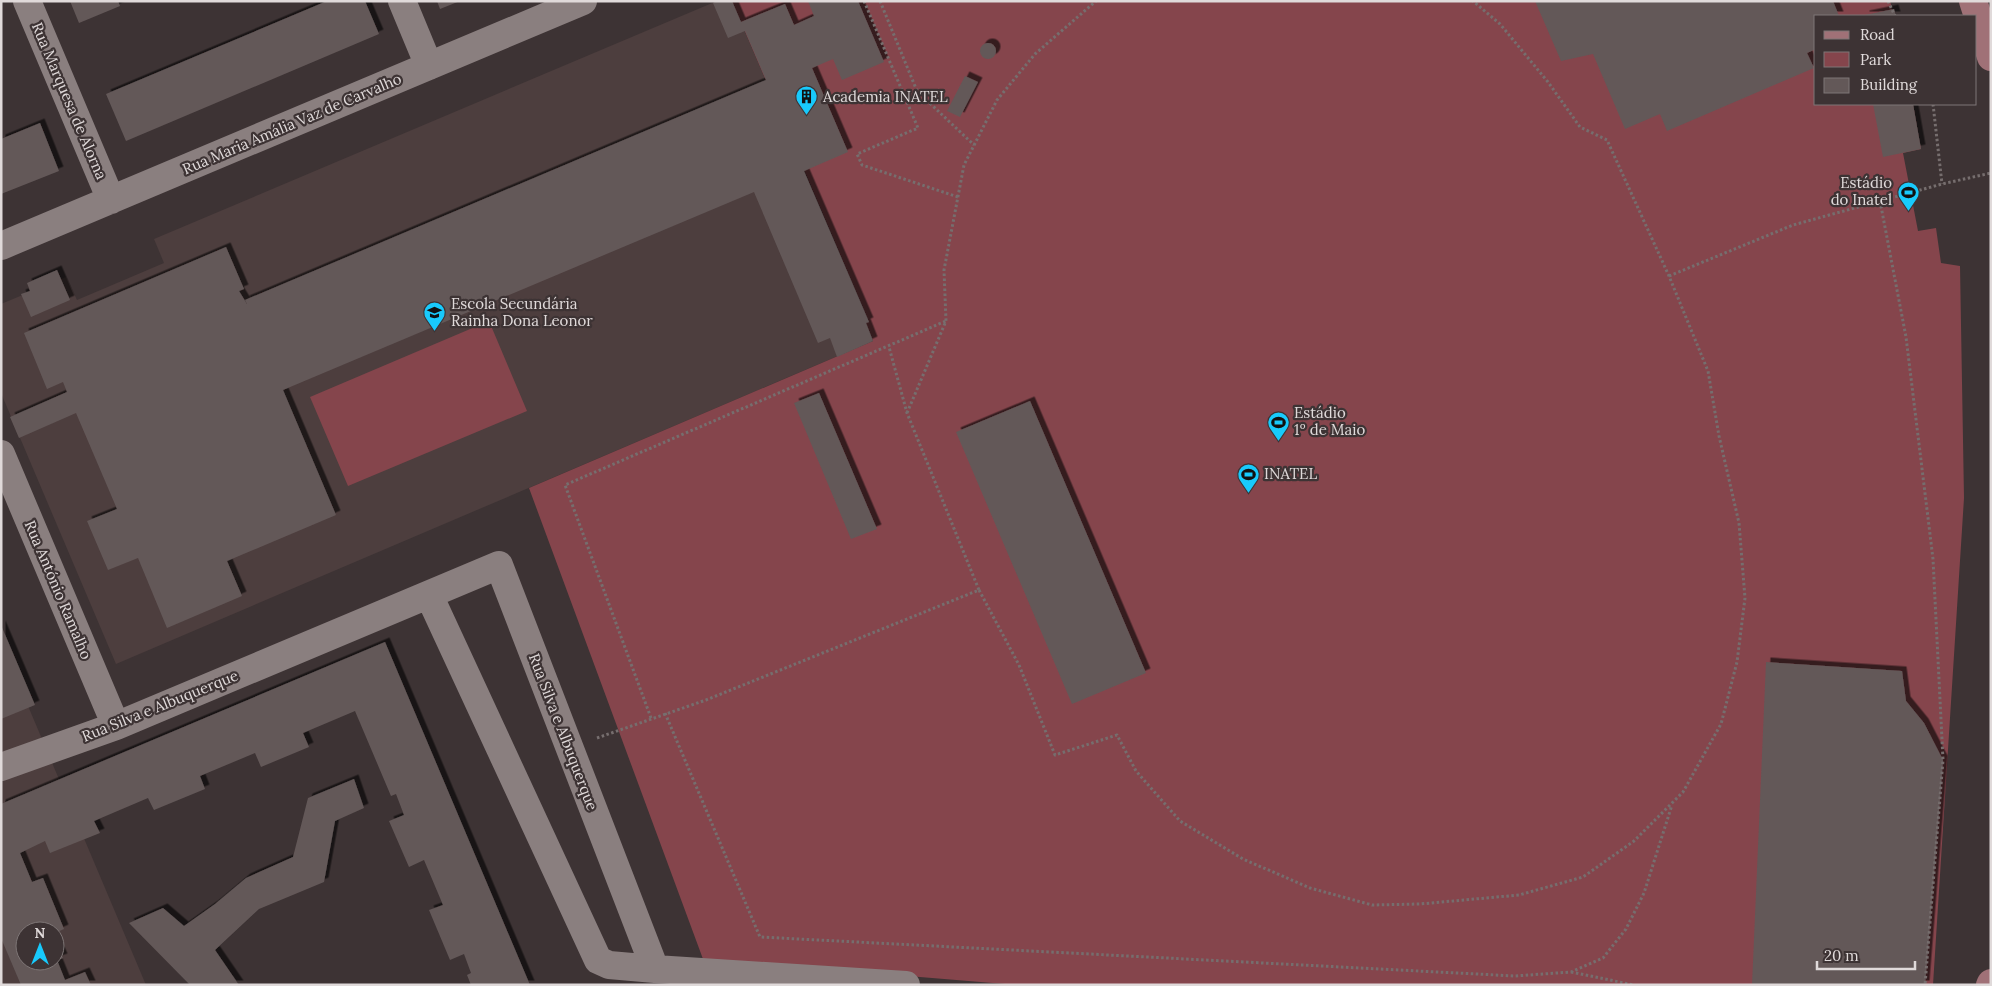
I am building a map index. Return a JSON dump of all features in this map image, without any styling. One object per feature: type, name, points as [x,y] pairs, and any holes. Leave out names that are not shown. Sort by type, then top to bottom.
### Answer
[{"type":"street","name":"Rua Marquesa de Alorna","points":[[27,1],[111,200]]},
{"type":"street","points":[[402,1],[429,66]]},
{"type":"street","name":"Rua Maria Amália Vaz de Carvalho","points":[[1,246],[582,1]]},
{"type":"street","points":[[1973,1],[1991,57]]},
{"type":"street","name":"Rua António Ramalho","points":[[1,454],[116,726]]},
{"type":"street","name":"Rua Silva e Albuquerque","points":[[1,768],[116,726],[499,565],[655,969]]},
{"type":"street","points":[[429,595],[598,960],[610,964],[655,969],[906,985]]},
{"type":"path","points":[[864,1],[918,128],[857,154],[862,165],[958,197]]},
{"type":"path","points":[[880,1],[917,91],[974,145]]},
{"type":"path","points":[[907,414],[946,321],[944,270],[964,165],[996,100],[1029,62],[1096,1]]},
{"type":"path","points":[[889,347],[907,414],[979,590],[1019,666],[1055,755],[1117,735],[1136,771],[1180,821],[1243,859],[1310,888],[1372,905],[1420,904],[1519,895],[1583,877],[1634,841],[1684,792],[1721,724],[1737,662],[1745,598],[1739,523],[1719,436],[1708,371],[1669,276],[1607,140],[1580,127],[1548,82],[1500,24],[1473,1]]},
{"type":"path","points":[[1888,1],[1895,15]]},
{"type":"path","points":[[1933,105],[1942,184]]},
{"type":"path","points":[[1669,276],[1793,225],[1991,172]]},
{"type":"path","points":[[1880,201],[1906,337],[1933,559],[1943,760],[1925,985]]},
{"type":"path","points":[[651,718],[565,485],[946,321]]},
{"type":"path","points":[[594,740],[665,713],[706,700],[979,590]]},
{"type":"path","points":[[665,713],[760,937],[1515,976],[1571,972],[1634,985]]},
{"type":"path","points":[[1571,972],[1603,958],[1626,929],[1644,893],[1672,803]]},
{"type":"shaded area","name":"Escola Secundária Rainha Dona Leonor","points":[[717,1],[732,1],[869,322],[866,323],[873,341],[116,664],[1,393],[1,304],[66,277],[77,300],[164,263],[154,239]]},
{"type":"shaded area","points":[[1,642],[146,985],[1,985]]},
{"type":"green space","name":"INATEL","points":[[732,1],[1890,1],[1894,15],[1814,15],[1814,105],[1913,105],[1921,149],[1903,153],[1918,231],[1936,228],[1941,263],[1960,266],[1964,498],[1933,985],[1017,985],[703,959],[529,488],[873,341],[866,323],[869,322]]},
{"type":"green space","points":[[489,321],[527,411],[348,486],[310,397]]},
{"type":"building","points":[[70,1],[118,1],[120,6],[79,23]]},
{"type":"building","points":[[327,1],[365,1],[379,34],[126,141],[106,94]]},
{"type":"building","points":[[437,1],[460,1],[440,9]]},
{"type":"building","points":[[717,1],[732,1],[741,22],[785,4],[794,25],[814,16],[808,1],[858,1],[884,62],[842,80],[833,59],[812,68],[848,152],[804,171],[869,322],[866,323],[873,341],[837,357],[830,338],[818,343],[754,192],[283,390],[336,515],[227,561],[242,596],[167,628],[138,558],[108,570],[87,521],[117,509],[76,413],[19,438],[10,417],[67,392],[63,382],[47,389],[24,333],[226,247],[244,289],[239,291],[247,304],[245,300],[766,80],[745,31],[728,38],[713,3]]},
{"type":"building","points":[[1535,1],[1833,1],[1839,15],[1814,15],[1814,50],[1807,53],[1814,68],[1667,131],[1660,114],[1625,129],[1593,54],[1561,61]]},
{"type":"building","points":[[1894,9],[1896,15],[1865,15]]},
{"type":"building","points":[[988,43],[996,51],[988,59],[980,51]]},
{"type":"building","points":[[965,76],[978,82],[960,117],[947,111]]},
{"type":"building","points":[[1873,105],[1913,105],[1921,149],[1883,157]]},
{"type":"building","points":[[40,123],[59,171],[1,194],[1,139]]},
{"type":"building","points":[[57,270],[70,300],[31,317],[21,294],[30,291],[27,283]]},
{"type":"building","points":[[819,393],[877,529],[851,539],[794,403]]},
{"type":"building","points":[[1030,401],[1146,673],[1072,704],[956,432]]},
{"type":"building","points":[[1,625],[35,705],[1,719]]},
{"type":"building","points":[[385,642],[530,985],[471,985],[467,975],[471,973],[464,954],[450,960],[429,910],[443,905],[424,860],[409,867],[389,821],[404,815],[396,794],[391,796],[355,711],[303,733],[309,747],[261,767],[255,753],[200,776],[205,789],[154,810],[148,798],[94,821],[100,833],[50,853],[45,841],[20,853],[32,882],[43,878],[61,921],[15,921],[15,971],[1,938],[1,804]]},
{"type":"building","points":[[1766,662],[1902,671],[1906,701],[1924,723],[1943,760],[1925,985],[1752,985]]},
{"type":"building","points":[[354,779],[364,808],[335,821],[324,882],[259,909],[215,950],[239,985],[190,985],[129,923],[163,908],[184,926],[215,904],[246,878],[293,857],[308,798]]},
{"type":"building","points":[[15,971],[61,971],[65,980],[85,972],[91,985],[21,985]]},
{"type":"place","name":"Academia INATEL","points":[[807,116]]},
{"type":"place","name":"Estádio do Inatel","points":[[1908,211]]},
{"type":"place","name":"Escola Secundária Rainha Dona Leonor","points":[[435,332]]},
{"type":"place","name":"Estádio 1º de Maio","points":[[1278,441]]},
{"type":"place","name":"INATEL","points":[[1248,493]]}]
